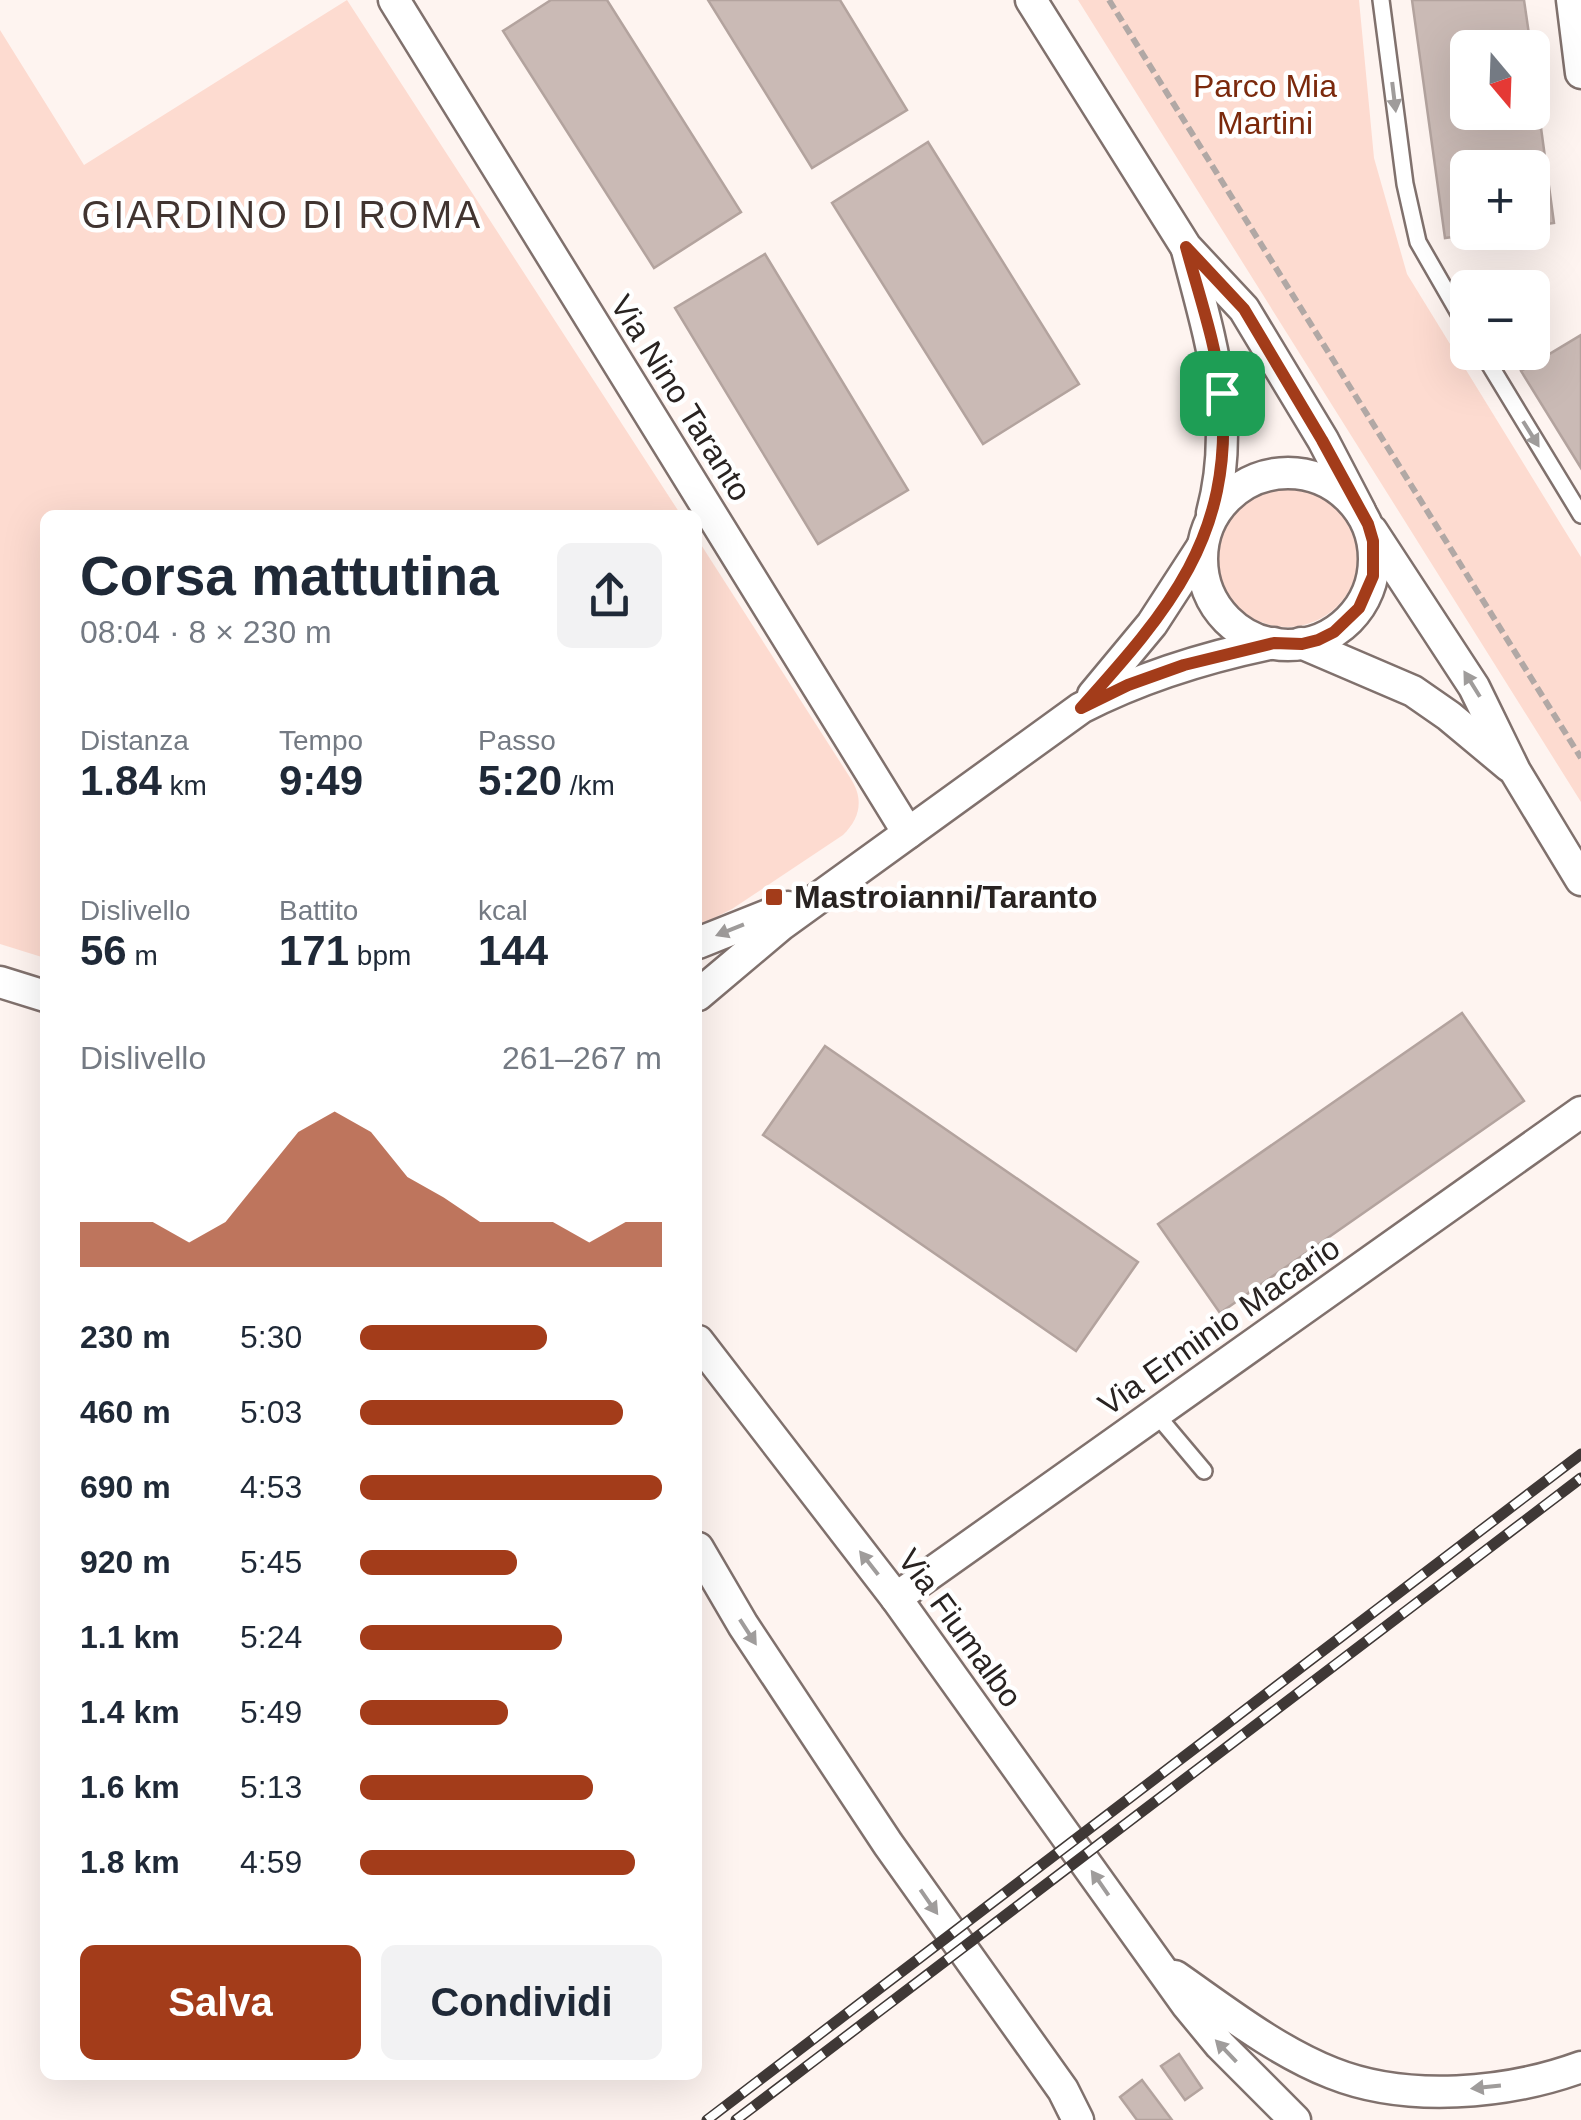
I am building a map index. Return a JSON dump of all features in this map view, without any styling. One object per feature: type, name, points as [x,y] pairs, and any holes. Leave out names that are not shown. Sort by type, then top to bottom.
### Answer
[{"type":"street","name":"Via Nino Taranto","points":[[394,0],[908,833]]},
{"type":"street","points":[[1031,0],[1186,247],[1244,309],[1364,518],[1474,686],[1515,772],[1581,880]]},
{"type":"street","points":[[1572,0],[1581,72]]},
{"type":"street","points":[[1186,247],[1222,393],[1224,458],[1206,536],[1204,577],[1218,608],[1242,632],[1288,643],[1413,691],[1515,772]]},
{"type":"street","points":[[702,992],[780,925],[1081,708],[1128,685],[1184,665],[1334,632],[1359,608],[1373,576],[1373,541],[1364,518],[1333,485],[1297,473],[1278,473],[1243,485],[1216,512],[1206,536],[1152,624],[1081,708]]},
{"type":"street","points":[[702,941],[828,892]]},
{"type":"street","points":[[0,982],[40,994]]},
{"type":"street","name":"Via Erminio Macario","points":[[896,1598],[1581,1112]]},
{"type":"street","name":"Via Fiumalbo","points":[[702,1346],[896,1598],[1203,2026],[1295,2120]]},
{"type":"street","points":[[702,1555],[743,1625],[888,1844],[1063,2090],[1078,2120]]},
{"type":"street","name":"Via Fiumalbo","points":[[1156,1962],[1299,2058],[1330,2073],[1365,2083],[1413,2089],[1487,2088],[1534,2081],[1581,2067]]},
{"type":"lane","points":[[1381,0],[1405,184],[1418,242],[1450,298]]},
{"type":"lane","points":[[1493,370],[1581,515]]},
{"type":"lane","points":[[1156,1414],[1204,1471]]},
{"type":"path","points":[[1108,0],[1581,758]]},
{"type":"green space","points":[[347,0],[678,510],[40,510],[40,956],[0,944],[0,30],[84,165]]},
{"type":"green space","name":"Parco Mia Martini","points":[[1078,0],[1359,0],[1374,158],[1407,274],[1450,344],[1450,370],[1466,370],[1581,557],[1581,802]]},
{"type":"green space","points":[[1287,485],[1314,490],[1337,506],[1353,529],[1358,556],[1353,583],[1337,606],[1314,622],[1287,627],[1260,622],[1237,606],[1221,583],[1216,556],[1221,529],[1237,506],[1260,490]]},
{"type":"green space","points":[[702,546],[851,779],[859,801],[853,822],[843,835],[732,909],[702,924]]},
{"type":"building","points":[[551,0],[607,0],[741,212],[654,268],[503,31]]},
{"type":"building","points":[[708,0],[840,0],[907,110],[812,168]]},
{"type":"building","points":[[1412,0],[1524,0],[1528,30],[1450,30],[1450,130],[1541,130],[1544,150],[1450,150],[1450,237],[1445,238]]},
{"type":"building","points":[[928,142],[1079,384],[983,444],[832,203]]},
{"type":"building","points":[[765,254],[908,490],[818,544],[675,308]]},
{"type":"building","points":[[1581,335],[1581,468],[1521,371],[1550,370],[1550,354]]},
{"type":"building","points":[[1462,1013],[1524,1101],[1220,1313],[1158,1224]]},
{"type":"building","points":[[825,1046],[1138,1262],[1076,1351],[763,1135]]},
{"type":"building","points":[[1179,2054],[1202,2088],[1185,2100],[1161,2066]]},
{"type":"building","points":[[1142,2080],[1172,2120],[1137,2120],[1120,2097]]},
{"type":"railway","points":[[707,2120],[1581,1454]]},
{"type":"railway","points":[[736,2120],[1581,1478]]},
{"type":"place","name":"Mastroianni/Taranto","points":[[774,897]]},
{"type":"district","name":"GIARDINO DI ROMA","points":[[282,215]]},
{"type":"route","points":[[1186,247],[1244,309],[1368,524],[1374,558],[1368,592],[1348,620],[1318,640],[1274,643],[1184,665],[1128,685],[1081,708],[1152,624],[1204,543],[1224,458],[1222,393],[1186,247]]}]
